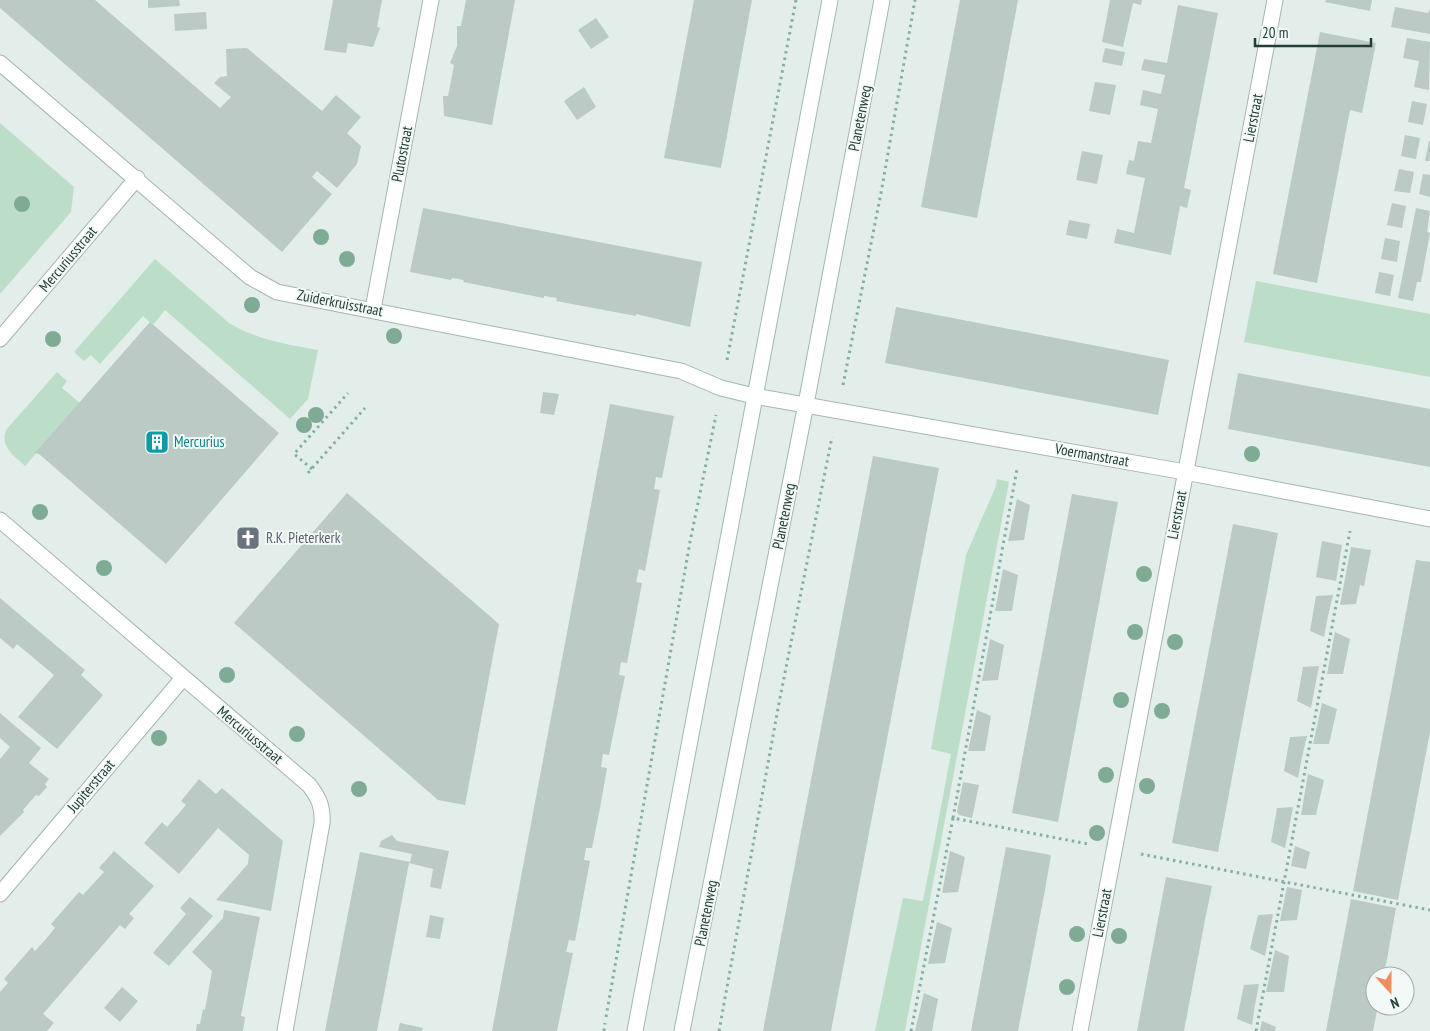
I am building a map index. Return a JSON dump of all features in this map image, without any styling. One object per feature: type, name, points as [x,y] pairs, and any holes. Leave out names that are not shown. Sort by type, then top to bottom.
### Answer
[{"type":"street","name":"Plutostraat","points":[[373,309],[431,0]]},
{"type":"street","points":[[635,1031],[830,0]]},
{"type":"street","name":"Planetenweg","points":[[682,1031],[806,404],[882,0]]},
{"type":"street","name":"Lierstraat","points":[[1080,1031],[1276,0]]},
{"type":"street","name":"Zuiderkruisstraat","points":[[0,63],[137,178],[250,277],[277,292],[373,309],[681,371],[721,388],[754,396]]},
{"type":"street","name":"Mercuriusstraat","points":[[0,340],[137,178]]},
{"type":"street","name":"Voermanstraat","points":[[754,396],[1022,442],[1430,519]]},
{"type":"street","name":"Mercuriusstraat","points":[[0,520],[309,785],[317,796],[323,809],[285,1031]]},
{"type":"street","name":"Jupiterstraat","points":[[0,894],[183,678]]},
{"type":"path","points":[[604,1031],[690,542],[796,0]]},
{"type":"path","points":[[719,1031],[779,703],[881,193],[915,0]]},
{"type":"path","points":[[312,469],[294,454],[348,393]]},
{"type":"path","points":[[308,473],[365,408]]},
{"type":"path","points":[[911,1031],[953,818],[1022,442]]},
{"type":"path","points":[[1256,1031],[1354,505]]},
{"type":"path","points":[[953,818],[1430,910]]},
{"type":"green space","points":[[0,123],[74,187],[71,212],[0,294]]},
{"type":"green space","points":[[155,259],[229,323],[250,334],[318,350],[308,399],[290,419],[165,310],[153,325],[143,316],[100,364],[91,355],[84,361],[74,352]]},
{"type":"green space","points":[[1256,281],[1430,314],[1430,377],[1244,342]]},
{"type":"green space","points":[[57,372],[67,381],[62,388],[80,403],[25,466],[6,446],[6,430]]},
{"type":"green space","points":[[997,479],[1009,482],[905,1031],[875,1031],[903,898],[923,901],[951,754],[931,749],[966,555],[996,486]]},
{"type":"building","points":[[0,0],[95,0],[220,108],[231,97],[214,83],[220,77],[227,76],[226,49],[247,48],[322,111],[336,95],[361,117],[347,133],[361,146],[357,164],[337,188],[317,171],[312,177],[332,194],[282,252],[0,8]]},
{"type":"building","points":[[148,0],[179,0],[180,6],[148,8]]},
{"type":"building","points":[[333,0],[382,0],[377,27],[380,28],[373,47],[348,43],[346,53],[324,50]]},
{"type":"building","points":[[466,0],[515,0],[492,125],[444,116],[443,96],[448,96],[454,65],[450,63],[457,46],[457,26],[461,26]]},
{"type":"building","points":[[694,0],[752,0],[721,168],[664,158]]},
{"type":"building","points":[[960,0],[1018,0],[977,218],[921,207]]},
{"type":"building","points":[[1110,0],[1142,0],[1141,5],[1133,3],[1123,47],[1102,42]]},
{"type":"building","points":[[1326,0],[1372,0],[1370,11],[1325,2]]},
{"type":"building","points":[[1178,5],[1218,13],[1184,188],[1191,190],[1187,208],[1180,206],[1171,255],[1114,243],[1117,229],[1134,233],[1145,178],[1126,174],[1129,160],[1134,161],[1138,141],[1151,143],[1158,109],[1140,105],[1143,90],[1161,94],[1165,75],[1141,70],[1144,59],[1167,63]]},
{"type":"building","points":[[1395,7],[1428,13],[1430,9],[1430,34],[1391,27]]},
{"type":"building","points":[[206,12],[207,29],[175,31],[174,14]]},
{"type":"building","points":[[596,18],[609,37],[591,49],[578,30]]},
{"type":"building","points":[[1320,32],[1376,43],[1362,113],[1350,110],[1317,283],[1273,274]]},
{"type":"building","points":[[1407,38],[1430,42],[1429,90],[1414,87],[1419,61],[1403,58]]},
{"type":"building","points":[[1105,48],[1125,52],[1122,66],[1102,62]]},
{"type":"building","points":[[1095,82],[1116,85],[1110,115],[1089,111]]},
{"type":"building","points":[[584,87],[596,107],[577,120],[564,101]]},
{"type":"building","points":[[1412,101],[1427,104],[1423,125],[1408,122]]},
{"type":"building","points":[[1405,135],[1420,138],[1416,159],[1401,156]]},
{"type":"building","points":[[1429,141],[1430,161],[1425,161]]},
{"type":"building","points":[[1082,151],[1103,155],[1097,184],[1076,180]]},
{"type":"building","points":[[1399,169],[1414,172],[1410,193],[1394,191]]},
{"type":"building","points":[[1423,174],[1430,175],[1430,197],[1419,194]]},
{"type":"building","points":[[1392,203],[1406,206],[1402,228],[1387,225]]},
{"type":"building","points":[[423,208],[702,262],[690,327],[636,314],[636,316],[556,301],[557,298],[544,296],[544,298],[463,282],[464,280],[452,278],[451,280],[410,272]]},
{"type":"building","points":[[1416,208],[1430,211],[1427,232],[1430,233],[1421,282],[1417,282],[1413,301],[1398,298]]},
{"type":"building","points":[[1069,220],[1090,224],[1087,239],[1066,235]]},
{"type":"building","points":[[1385,238],[1400,241],[1397,262],[1381,259]]},
{"type":"building","points":[[1379,272],[1394,275],[1390,296],[1375,293]]},
{"type":"building","points":[[896,307],[1169,360],[1158,415],[885,363]]},
{"type":"building","name":"Mercurius","points":[[150,322],[279,433],[166,564],[39,454],[35,453]]},
{"type":"building","points":[[1238,373],[1430,409],[1430,467],[1228,429]]},
{"type":"building","points":[[543,392],[559,394],[554,415],[540,413]]},
{"type":"building","points":[[610,404],[674,416],[662,478],[656,477],[654,489],[660,490],[645,571],[639,569],[636,582],[642,583],[627,663],[621,662],[619,675],[625,676],[609,755],[603,754],[601,767],[607,768],[592,848],[586,848],[584,860],[590,861],[575,941],[569,940],[566,952],[573,953],[557,1031],[492,1031]]},
{"type":"building","points":[[873,456],[939,468],[831,1031],[763,1031]]},
{"type":"building","points":[[347,493],[499,624],[465,805],[438,800],[234,623]]},
{"type":"building","points":[[1072,494],[1118,502],[1058,822],[1012,813]]},
{"type":"building","points":[[1017,499],[1030,505],[1024,540],[1008,541]]},
{"type":"building","points":[[1233,524],[1278,533],[1218,852],[1172,843]]},
{"type":"building","points":[[1322,541],[1342,545],[1336,581],[1316,577]]},
{"type":"building","points":[[1351,547],[1371,550],[1364,586],[1360,585],[1356,604],[1340,605]]},
{"type":"building","points":[[1416,560],[1430,562],[1430,732],[1398,900],[1353,891]]},
{"type":"building","points":[[1003,569],[1018,575],[1012,611],[995,611]]},
{"type":"building","points":[[1333,595],[1324,637],[1310,631],[1316,596]]},
{"type":"building","points":[[0,598],[85,670],[81,675],[103,695],[57,749],[18,717],[54,675],[17,644],[13,649],[0,638]]},
{"type":"building","points":[[1335,632],[1350,639],[1343,674],[1327,674]]},
{"type":"building","points":[[990,639],[1004,645],[998,680],[982,681]]},
{"type":"building","points":[[1319,666],[1311,708],[1297,701],[1303,667]]},
{"type":"building","points":[[1322,703],[1337,709],[1329,744],[1313,744]]},
{"type":"building","points":[[977,710],[991,716],[985,751],[968,751]]},
{"type":"building","points":[[0,713],[41,748],[29,763],[49,779],[45,784],[47,787],[39,796],[36,795],[23,810],[24,812],[0,836],[0,759],[10,747],[0,738]]},
{"type":"building","points":[[1307,736],[1298,778],[1284,771],[1290,737]]},
{"type":"building","points":[[1308,774],[1324,780],[1316,815],[1301,815]]},
{"type":"building","points":[[199,779],[216,794],[222,788],[283,841],[271,911],[216,900],[248,864],[249,855],[218,828],[179,874],[144,843],[162,822],[167,827],[186,805],[181,801]]},
{"type":"building","points":[[963,782],[979,785],[972,818],[959,815],[957,812]]},
{"type":"building","points":[[1293,807],[1285,848],[1271,842],[1277,808]]},
{"type":"building","points":[[392,835],[397,841],[449,851],[441,889],[430,887],[433,869],[409,863],[377,1031],[325,1031],[360,852],[410,862],[412,854],[379,847],[381,841]]},
{"type":"building","points":[[1295,846],[1310,852],[1306,869],[1291,866]]},
{"type":"building","points":[[1006,847],[1051,855],[1045,890],[1018,1031],[971,1031]]},
{"type":"building","points":[[114,851],[154,886],[129,914],[134,918],[125,929],[120,925],[43,1014],[54,1023],[47,1031],[0,1031],[0,992],[8,983],[4,979],[32,947],[35,951],[46,939],[55,928],[51,924],[79,892],[83,895],[104,872],[99,868]]},
{"type":"building","points":[[950,851],[965,857],[958,892],[942,893]]},
{"type":"building","points":[[1166,877],[1212,886],[1184,1031],[1137,1031]]},
{"type":"building","points":[[1287,887],[1302,890],[1297,920],[1280,921]]},
{"type":"building","points":[[190,897],[213,916],[169,966],[153,953],[186,914],[180,908]]},
{"type":"building","points":[[1351,899],[1396,908],[1385,966],[1365,966],[1365,1016],[1376,1016],[1373,1031],[1326,1031]]},
{"type":"building","points":[[224,910],[260,917],[241,1016],[245,1017],[243,1031],[196,1031],[197,1024],[200,1024],[203,1009],[205,1010],[212,971],[192,952],[223,918]]},
{"type":"building","points":[[1273,914],[1265,956],[1250,949],[1258,915]]},
{"type":"building","points":[[430,915],[444,918],[440,939],[426,937]]},
{"type":"building","points":[[937,922],[952,928],[945,963],[928,964]]},
{"type":"building","points":[[1275,950],[1289,956],[1284,992],[1266,992]]},
{"type":"building","points":[[1259,984],[1252,1025],[1237,1019],[1244,985]]},
{"type":"building","points":[[122,987],[138,1001],[120,1022],[104,1008]]},
{"type":"building","points":[[924,993],[938,999],[932,1031],[915,1031]]},
{"type":"building","points":[[1262,1021],[1276,1027],[1275,1031],[1260,1031]]},
{"type":"building","points":[[400,1023],[423,1028],[422,1031],[398,1031]]},
{"type":"place","name":"Mercurius","points":[[157,442]]},
{"type":"place","name":"R.K. Pieterkerk","points":[[248,538]]}]
